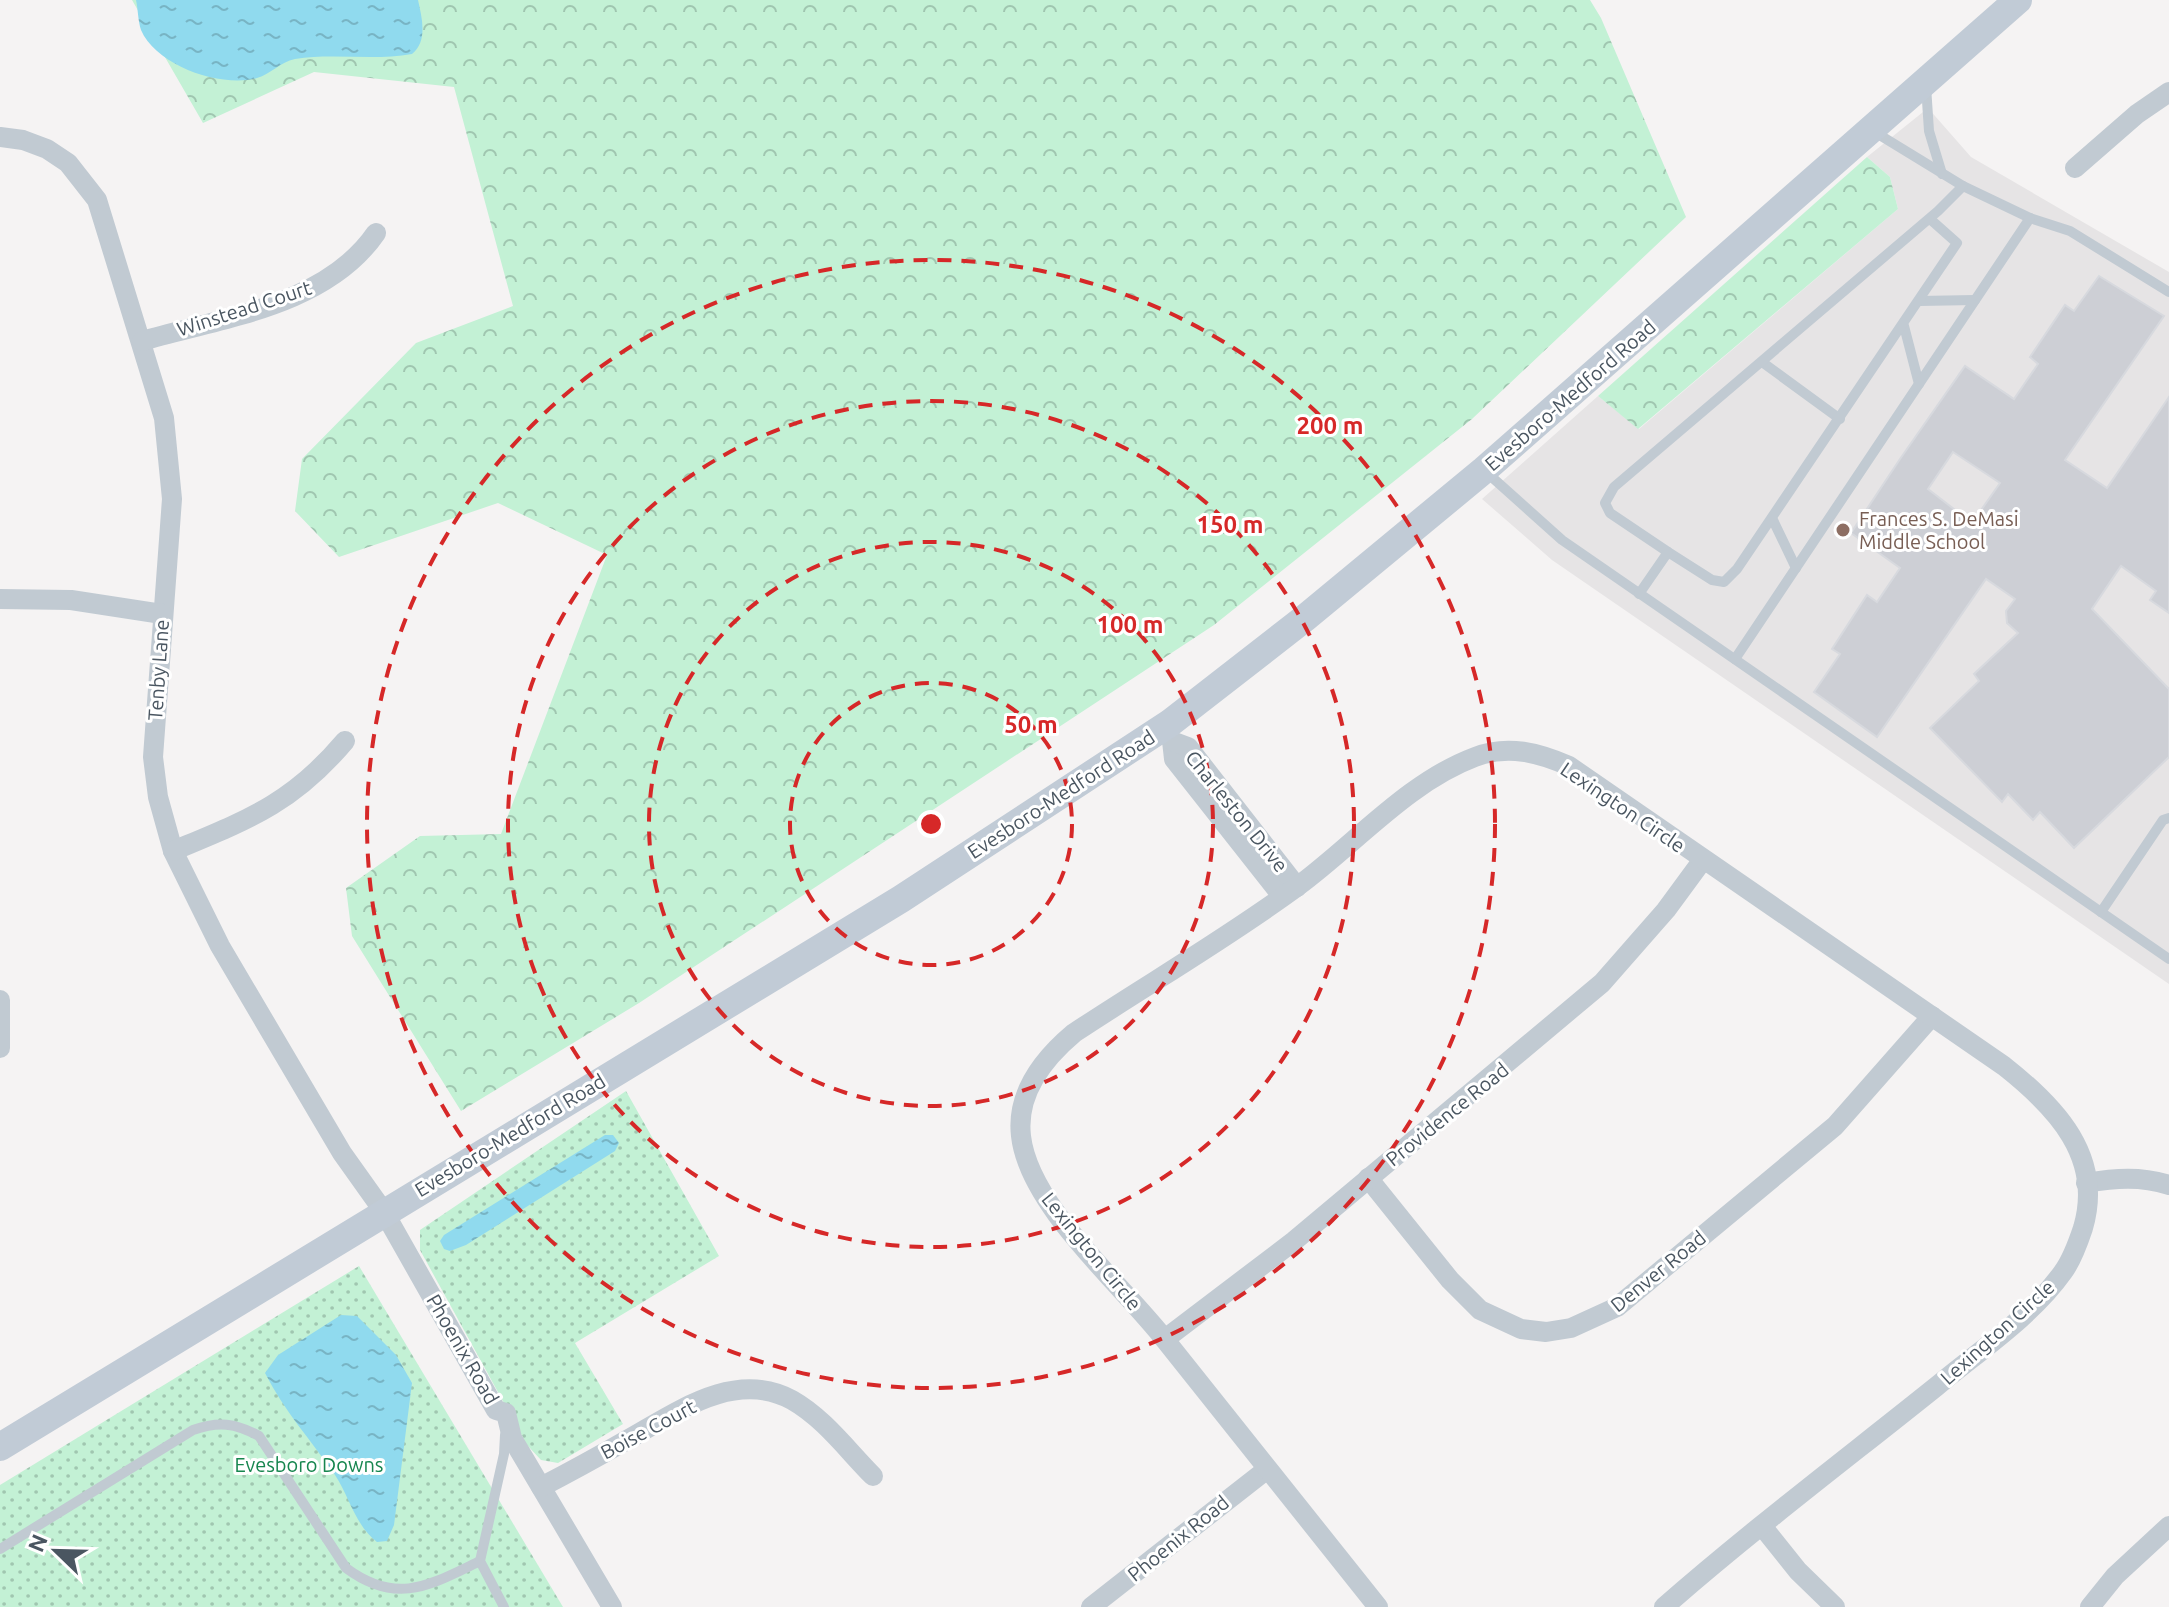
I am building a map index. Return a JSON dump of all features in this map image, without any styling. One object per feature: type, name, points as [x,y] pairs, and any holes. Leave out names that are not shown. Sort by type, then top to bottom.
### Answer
[{"type":"street","name":"Evesboro-Medford Road","points":[[0,1447],[1168,735],[1484,470],[1873,131],[2018,0]]},
{"type":"street","points":[[2075,168],[2137,114],[2169,92]]},
{"type":"street","name":"Tenby Lane","points":[[0,137],[23,140],[47,149],[85,181],[106,220],[164,418],[172,471],[171,527],[154,716],[154,770],[173,851],[220,946],[342,1153],[384,1212]]},
{"type":"street","name":"Winstead Court","points":[[142,341],[300,293],[340,271],[376,233]]},
{"type":"street","points":[[0,599],[71,600],[162,614]]},
{"type":"street","name":"Charleston Drive","points":[[1168,735],[1188,747],[1289,892]]},
{"type":"street","points":[[173,851],[234,827],[287,798],[320,771],[345,741]]},
{"type":"street","name":"Lexington Circle","points":[[1378,1607],[1266,1470],[1165,1339],[1084,1247],[1038,1182],[1021,1139],[1020,1115],[1032,1082],[1052,1051],[1289,892],[1431,780],[1475,757],[1497,751],[1546,756],[1569,766],[1702,861],[1932,1016],[2004,1066],[2059,1115],[2073,1135],[2082,1156],[2087,1203],[2079,1237],[2065,1270],[2048,1290],[1982,1349],[1664,1607]]},
{"type":"street","name":"Providence Road","points":[[1165,1339],[1294,1241],[1602,983],[1666,910],[1702,861]]},
{"type":"street","points":[[0,1000],[0,1048]]},
{"type":"street","name":"Denver Road","points":[[1368,1178],[1450,1280],[1480,1310],[1499,1322],[1521,1329],[1546,1332],[1571,1328],[1617,1307],[1835,1126],[1932,1016]]},
{"type":"street","points":[[2086,1183],[2119,1178],[2169,1185]]},
{"type":"street","name":"Phoenix Road","points":[[384,1212],[496,1410],[506,1413],[512,1438],[612,1607]]},
{"type":"street","name":"Boise Court","points":[[541,1487],[688,1405],[731,1391],[754,1388],[775,1392],[811,1413],[873,1476]]},
{"type":"street","name":"Phoenix Road","points":[[1091,1607],[1266,1470]]},
{"type":"street","points":[[1762,1526],[1798,1571],[1835,1607]]},
{"type":"street","points":[[2090,1607],[2115,1576],[2169,1526]]},
{"type":"lane","points":[[1926,83],[1929,131],[1942,174]]},
{"type":"lane","points":[[1873,131],[1963,186],[2030,218],[2070,231],[2169,292]]},
{"type":"lane","points":[[1930,219],[1957,243],[1904,326],[1737,569],[1724,582],[1712,580],[1610,513],[1605,503],[1614,487],[1930,219],[1963,186]]},
{"type":"lane","points":[[1735,659],[2030,218]]},
{"type":"lane","points":[[1919,301],[1975,300]]},
{"type":"lane","points":[[1904,326],[1919,384]]},
{"type":"lane","points":[[1762,362],[1840,419]]},
{"type":"lane","points":[[1484,470],[1562,540],[2169,959]]},
{"type":"lane","points":[[1772,518],[1796,568]]},
{"type":"lane","points":[[1639,594],[1668,552]]},
{"type":"lane","points":[[2101,912],[2163,820],[2169,818]]},
{"type":"lane","points":[[504,1607],[480,1561],[504,1454],[506,1413]]},
{"type":"lane","points":[[0,1549],[193,1430],[215,1422],[238,1425],[259,1436],[346,1568],[364,1581],[421,1589],[480,1561]]},
{"type":"shaded area","name":"Frances S. DeMasi Middle School","points":[[1928,108],[1971,157],[2169,272],[2169,984],[1552,560],[1482,499],[1598,396],[1639,429],[1898,209],[1890,177],[1867,157]]},
{"type":"green space","points":[[132,0],[1590,0],[1601,18],[1686,217],[1472,419],[1214,625],[639,1003],[461,1111],[352,936],[346,888],[420,836],[501,834],[607,555],[498,503],[339,557],[295,511],[302,459],[416,343],[513,306],[454,87],[314,72],[203,123]]},
{"type":"green space","points":[[1867,157],[1890,177],[1898,209],[1638,429],[1598,396]]},
{"type":"green space","points":[[626,1091],[719,1256],[575,1343],[623,1424],[558,1463],[541,1460],[527,1445],[420,1250],[420,1230]]},
{"type":"green space","name":"Evesboro Downs","points":[[359,1266],[563,1607],[0,1607],[0,1485]]},
{"type":"water","points":[[136,0],[418,0],[422,36],[412,54],[295,59],[257,78],[227,80],[192,72],[161,55],[141,30]]},
{"type":"water","points":[[605,1135],[613,1135],[619,1143],[615,1151],[466,1245],[450,1251],[444,1249],[440,1241],[444,1235]]},
{"type":"water","points":[[341,1315],[357,1316],[396,1355],[412,1383],[394,1525],[387,1541],[377,1542],[363,1528],[335,1475],[289,1413],[265,1373],[278,1355]]},
{"type":"building","points":[[2099,276],[2164,316],[2065,460],[2107,488],[2169,397],[2169,613],[2150,600],[2156,591],[2121,566],[2092,609],[2169,689],[2169,757],[2074,848],[2040,812],[2033,820],[2008,794],[2002,802],[1930,728],[1979,681],[1974,674],[2018,633],[2007,623],[2006,611],[2015,599],[1986,579],[1877,737],[1814,692],[1840,654],[1832,649],[1867,595],[1877,602],[1900,568],[1851,533],[1900,459],[1965,366],[2014,399],[2038,364],[2030,357],[2065,305],[2074,311]],"holes":[[[1953,452],[2000,483],[1972,523],[1928,489]]]},
{"type":"place","name":"Frances S. DeMasi Middle School","points":[[1843,530]]}]
